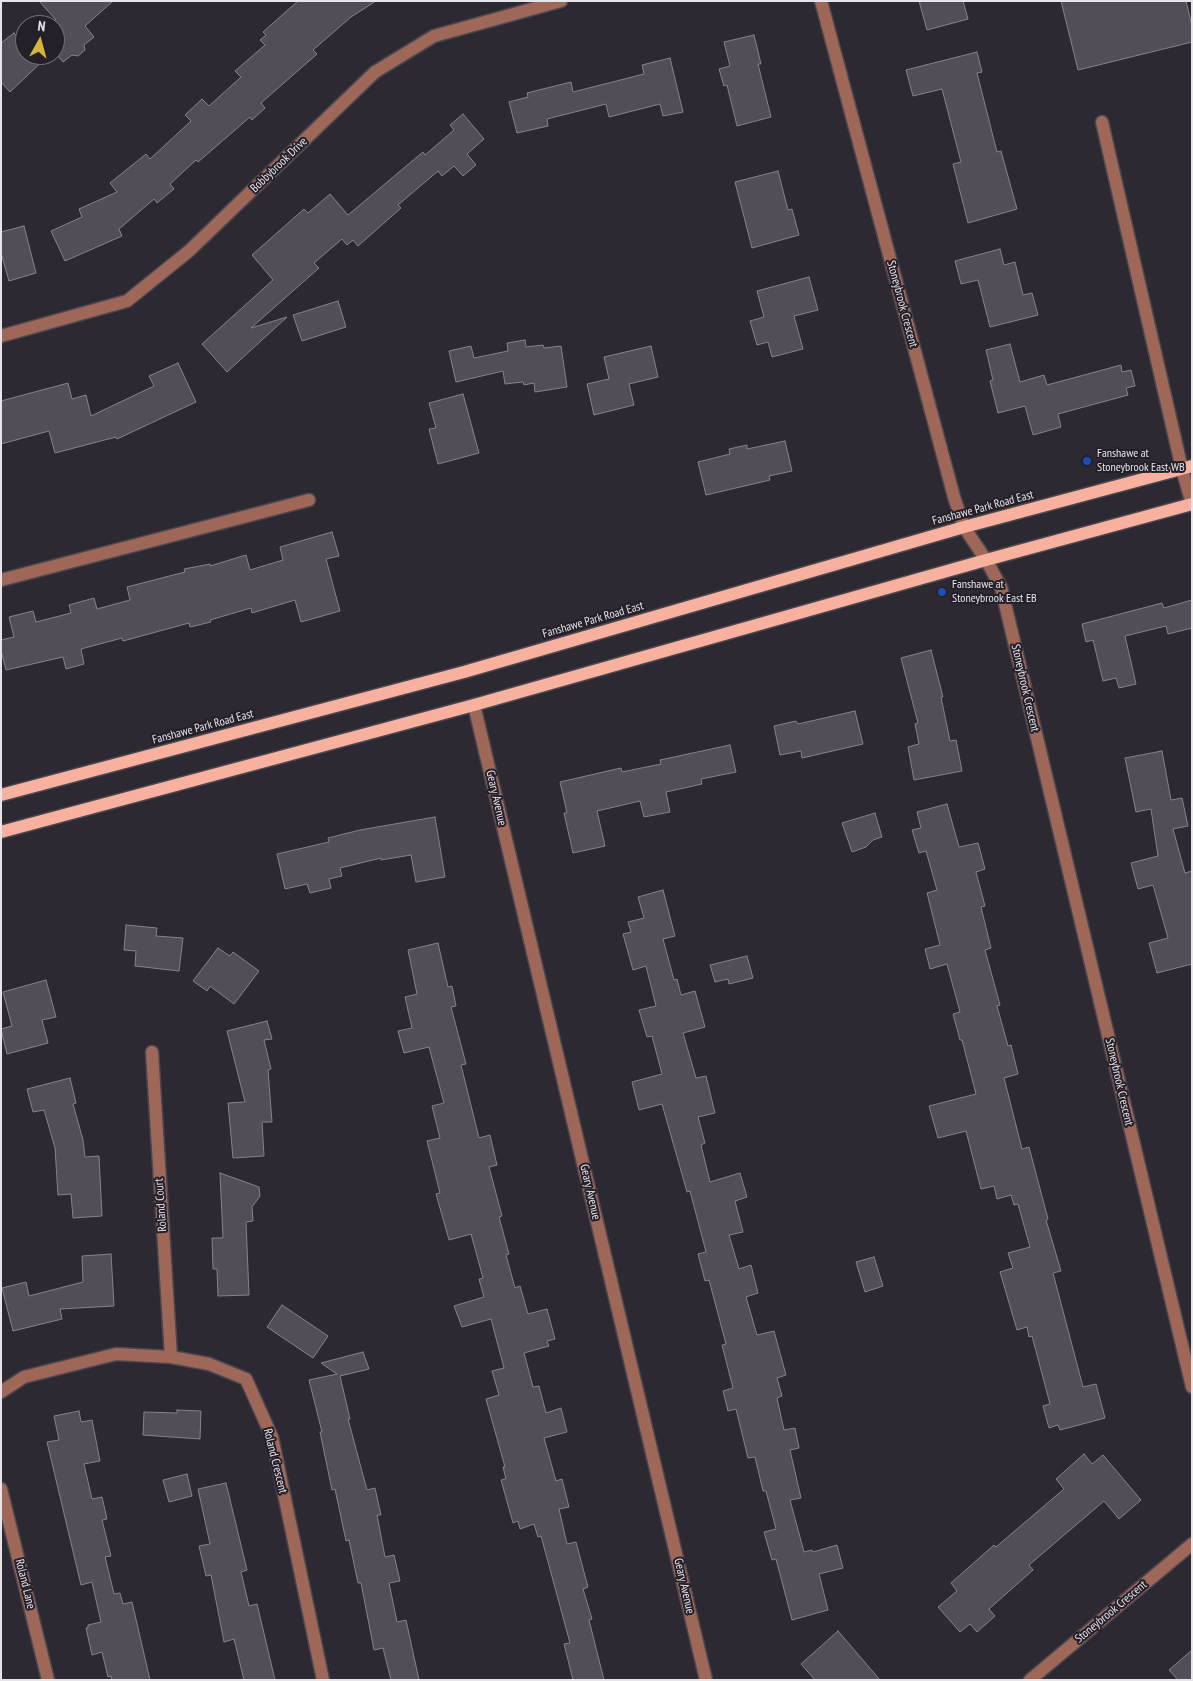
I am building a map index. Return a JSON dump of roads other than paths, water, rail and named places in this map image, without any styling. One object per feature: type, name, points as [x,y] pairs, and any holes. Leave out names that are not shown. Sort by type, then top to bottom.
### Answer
[{"type":"main road","name":"Fanshawe Park Road East","points":[[1,795],[464,672],[964,527],[1187,468]]},
{"type":"main road","points":[[1,832],[474,705],[986,560],[1192,504]]},
{"type":"street","name":"Bobbybrook Drive","points":[[1,336],[127,301],[189,251],[375,72],[434,36],[561,1]]},
{"type":"street","name":"Stoneybrook Crescent","points":[[822,1],[954,497],[964,527],[986,560],[1001,588],[1192,1386]]},
{"type":"street","points":[[1102,122],[1187,468],[1192,504]]},
{"type":"street","points":[[1,580],[309,500]]},
{"type":"street","name":"Geary Avenue","points":[[474,705],[706,1680]]},
{"type":"street","name":"Roland Court","points":[[152,1052],[171,1357]]},
{"type":"street","name":"Roland Crescent","points":[[1,1392],[24,1376],[116,1354],[171,1357],[209,1364],[246,1379],[272,1437],[323,1680]]},
{"type":"street","name":"Roland Lane","points":[[1,1489],[48,1680]]},
{"type":"street","name":"Stoneybrook Crescent","points":[[1030,1680],[1192,1544]]},
{"type":"place","name":"Fanshawe at Stoneybrook East WB","points":[[1087,461]]},
{"type":"place","name":"Fanshawe at Stoneybrook East EB","points":[[942,592]]}]
